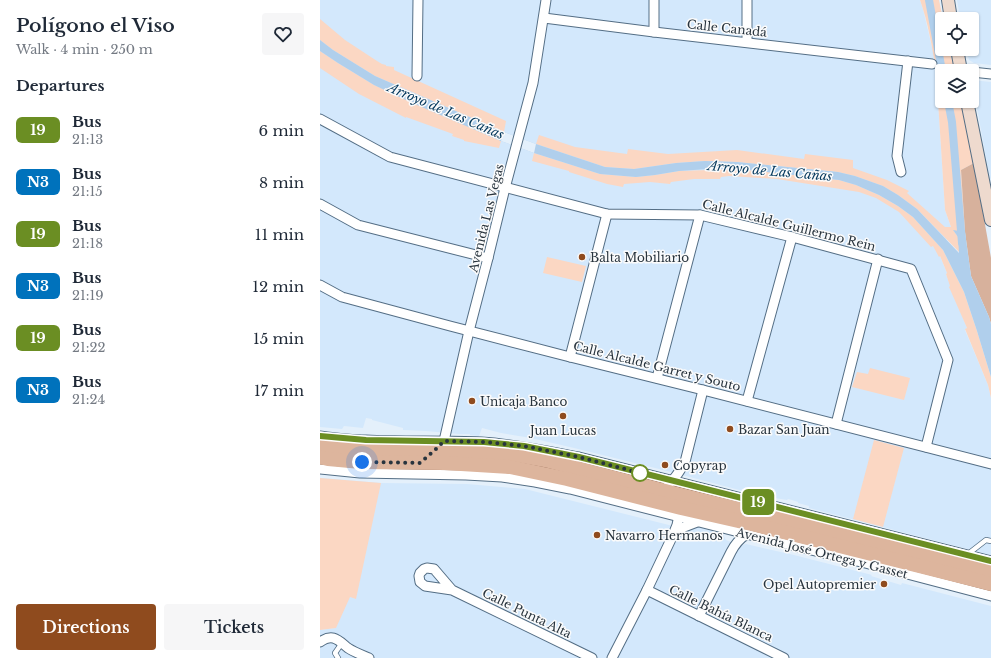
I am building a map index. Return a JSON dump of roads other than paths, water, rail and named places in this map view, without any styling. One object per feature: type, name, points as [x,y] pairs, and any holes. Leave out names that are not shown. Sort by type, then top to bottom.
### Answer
[{"type":"main road","points":[[948,0],[950,12]]},
{"type":"main road","points":[[969,108],[987,183],[991,220]]},
{"type":"main road","name":"Avenida José Ortega y Gasset","points":[[320,446],[363,450],[441,447],[512,454],[545,460],[667,487],[711,502],[991,571]]},
{"type":"main road","name":"Avenida José Ortega y Gasset","points":[[320,457],[362,462],[457,464],[510,467],[566,479],[680,512],[756,525],[991,584]]},
{"type":"street","points":[[417,76],[418,0]]},
{"type":"street","name":"Avenida Las Vegas","points":[[441,447],[505,188],[533,83],[546,0]]},
{"type":"street","points":[[654,0],[654,32]]},
{"type":"street","points":[[747,0],[747,42]]},
{"type":"street","name":"Calle Canadá","points":[[544,18],[932,64]]},
{"type":"street","points":[[901,172],[897,156],[908,61]]},
{"type":"street","points":[[979,73],[991,74]]},
{"type":"street","name":"Calle Alcalde Guillermo Rein","points":[[320,119],[390,157],[607,214],[700,215],[878,259],[911,269],[948,360],[926,447]]},
{"type":"street","points":[[320,204],[358,225],[488,258]]},
{"type":"street","points":[[570,357],[607,214]]},
{"type":"street","points":[[657,378],[700,215]]},
{"type":"street","points":[[747,401],[792,237]]},
{"type":"street","points":[[836,424],[878,259]]},
{"type":"street","name":"Calle Alcalde Garret y Souto","points":[[320,285],[342,297],[570,357],[991,464]]},
{"type":"street","points":[[696,498],[687,484],[685,477],[685,462],[703,390]]},
{"type":"street","name":"Avenida José Ortega y Gasset","points":[[320,436],[441,447]]},
{"type":"street","points":[[420,463],[441,447],[457,464]]},
{"type":"street","points":[[612,658],[647,590],[677,525],[680,512],[667,487],[680,471],[685,462]]},
{"type":"street","name":"Avenida José Ortega y Gasset","points":[[320,469],[360,473],[502,477],[535,482],[680,512],[697,522],[866,563],[991,596]]},
{"type":"street","name":"Avenida José Ortega y Gasset","points":[[667,487],[687,484],[991,561]]},
{"type":"street","points":[[680,512],[711,502]]},
{"type":"street","points":[[673,535],[684,527],[697,522]]},
{"type":"street","points":[[728,530],[732,535],[733,542],[730,552]]},
{"type":"street","points":[[699,616],[730,552],[740,538],[747,534]]},
{"type":"street","name":"Calle Punta Alta","points":[[452,590],[592,658]]},
{"type":"street","name":"Calle Bahía Blanca","points":[[647,590],[784,658]]},
{"type":"street","points":[[320,642],[324,639],[333,638],[369,658]]},
{"type":"lane","points":[[967,555],[986,540],[991,541]]},
{"type":"lane","points":[[338,658],[335,653],[342,643]]},
{"type":"water","name":"Arroyo de Las Cañas","points":[[320,40],[333,50],[375,76],[504,132],[605,167],[634,169],[676,163],[705,161],[737,162],[838,172],[855,176],[883,186],[917,209],[959,253],[958,237],[953,230],[965,232],[971,276],[991,324],[991,377],[964,292],[943,250],[913,217],[879,195],[856,185],[839,180],[738,169],[679,171],[636,177],[600,174],[501,141],[374,85],[320,51]]},
{"type":"waterway","points":[[929,0],[941,64]]},
{"type":"waterway","points":[[949,108],[952,122],[962,243]]},
{"type":"place","name":"Balta Mobiliario","points":[[582,257]]},
{"type":"place","name":"Unicaja Banco","points":[[472,401]]},
{"type":"place","name":"Juan Lucas","points":[[563,416]]},
{"type":"place","name":"Bazar San Juan","points":[[730,429]]},
{"type":"place","name":"Copyrap","points":[[665,465]]},
{"type":"place","name":"Navarro Hermanos","points":[[597,535]]},
{"type":"place","name":"Opel Autopremier","points":[[884,584]]}]
